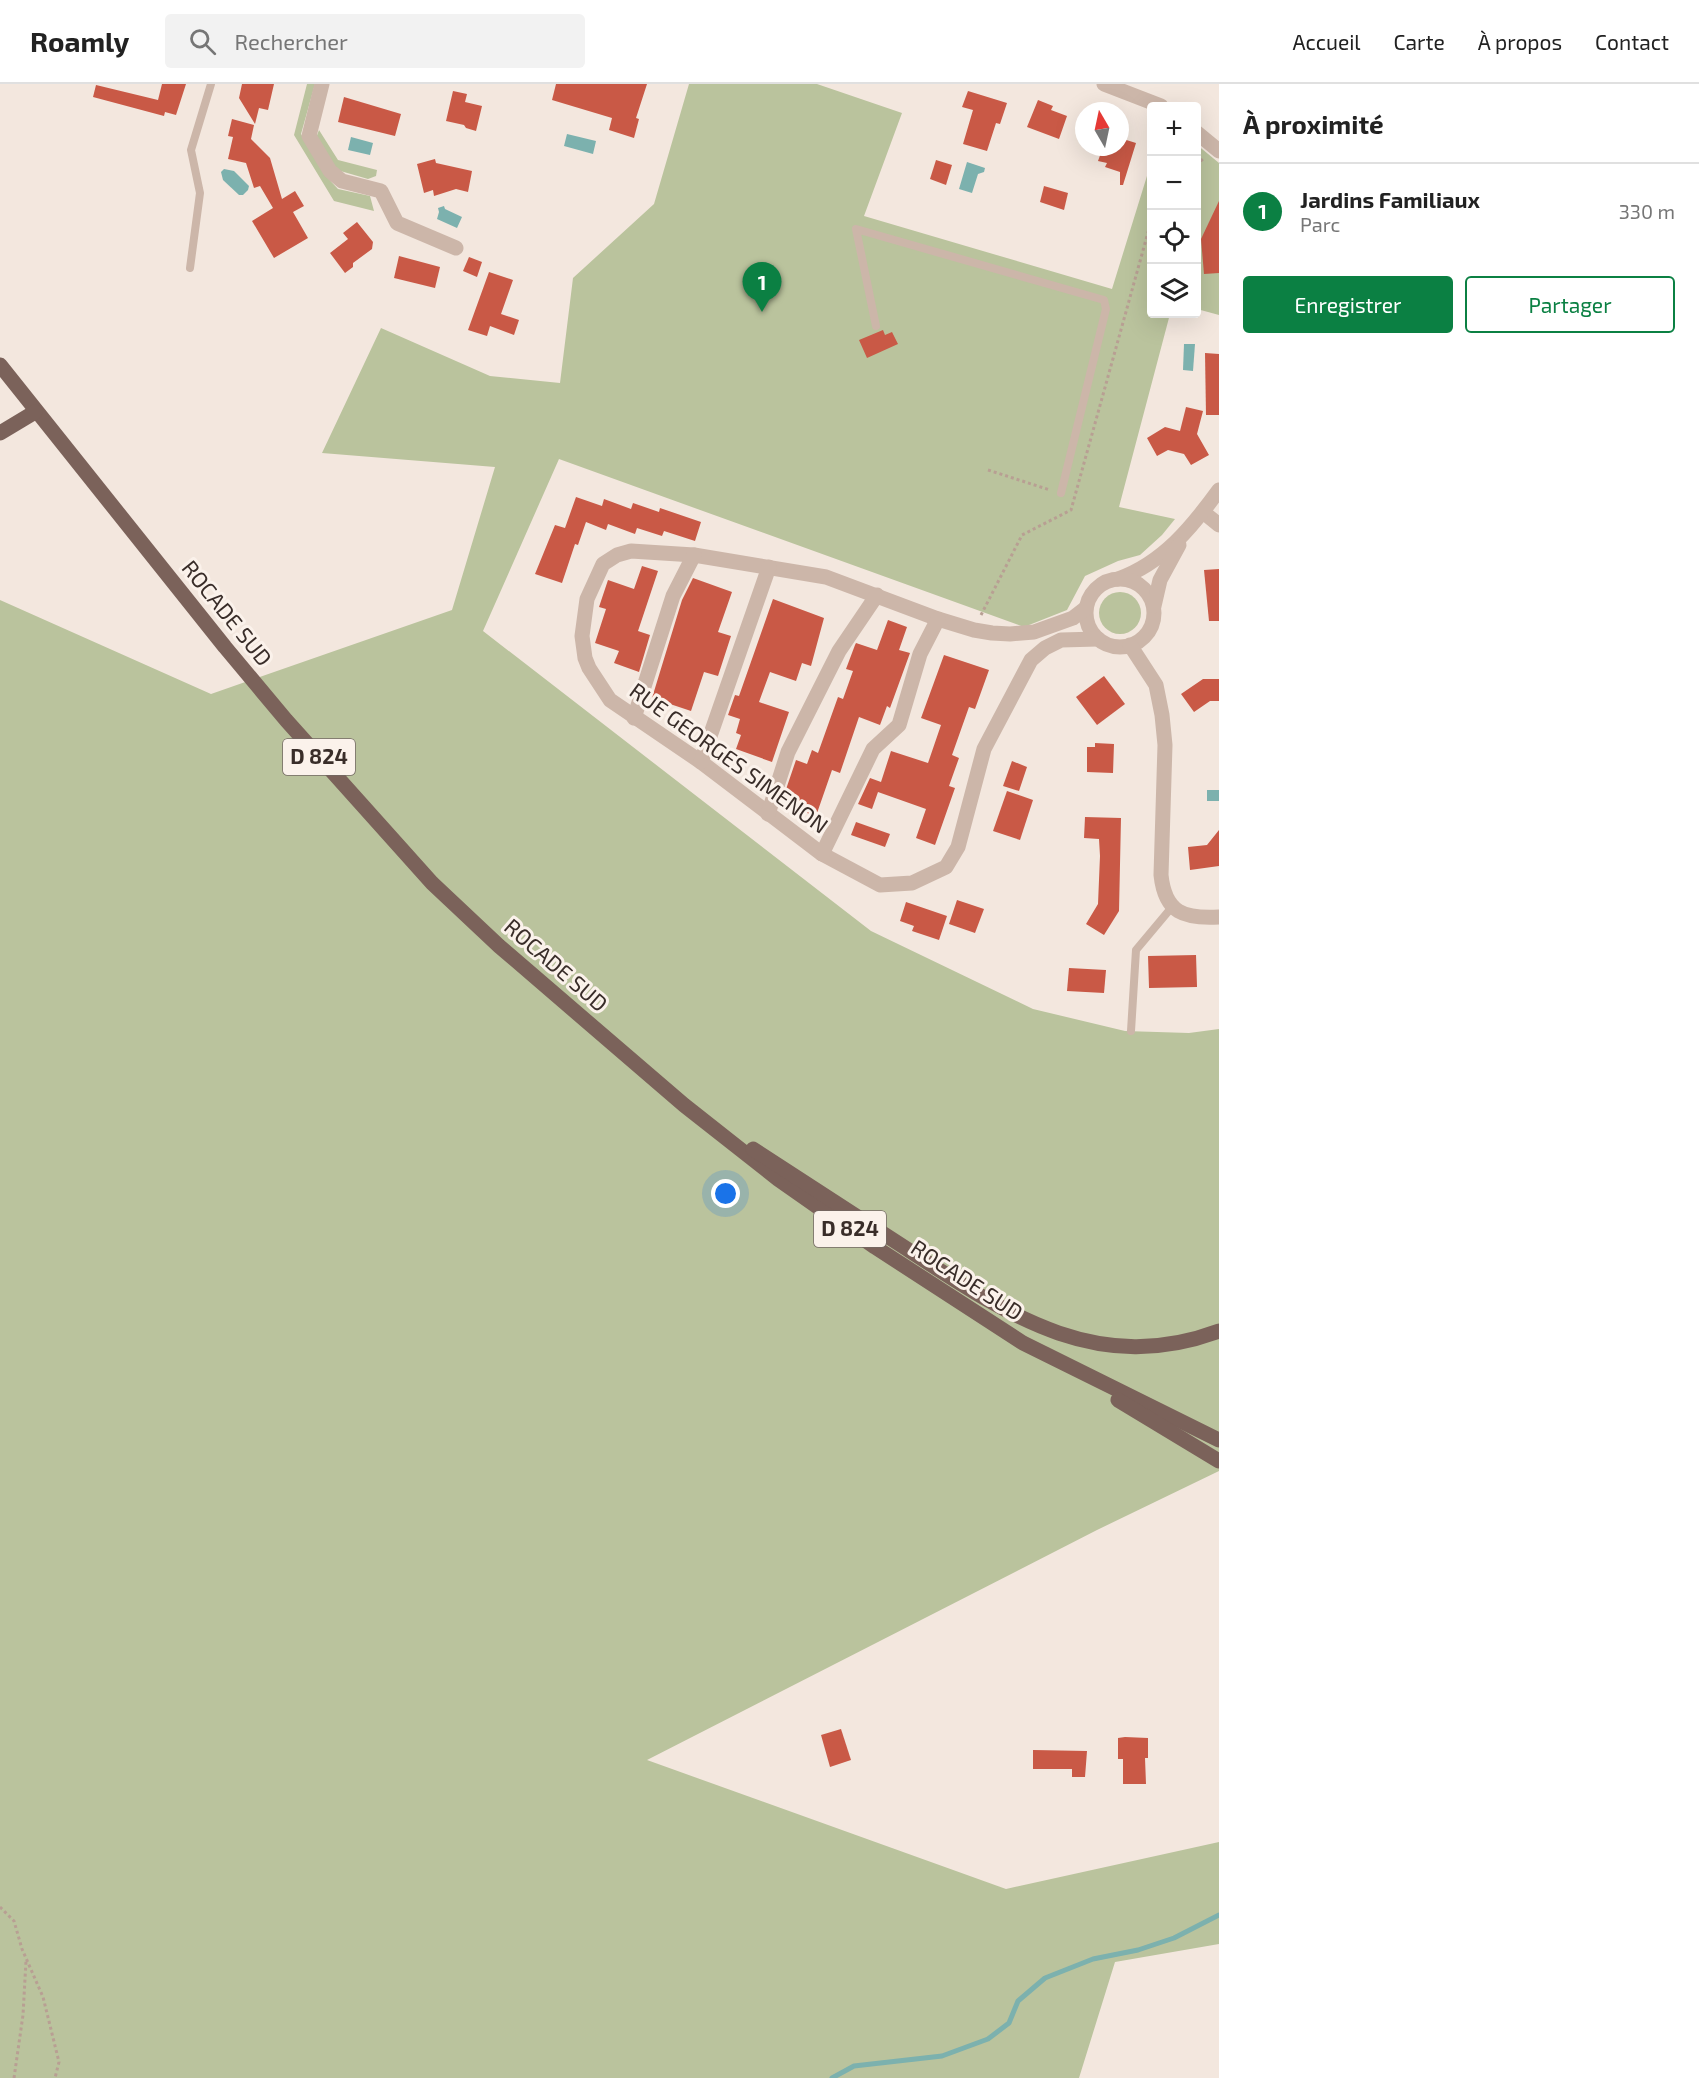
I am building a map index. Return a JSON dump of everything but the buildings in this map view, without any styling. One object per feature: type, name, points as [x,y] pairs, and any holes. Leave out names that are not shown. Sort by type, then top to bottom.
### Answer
[{"type":"main road","name":"ROCADE SUD","points":[[0,365],[35,412],[293,728],[432,883],[499,946],[684,1105],[778,1179],[875,1247],[1023,1343],[1219,1440]]},
{"type":"main road","points":[[0,433],[35,412]]},
{"type":"main road","points":[[684,1105],[973,1292],[1037,1326],[1073,1339],[1109,1346],[1140,1347],[1174,1343],[1219,1331]]},
{"type":"main road","points":[[1023,1343],[1219,1461]]},
{"type":"street","points":[[322,84],[309,136],[330,171],[342,181],[381,191],[397,223],[456,248]]},
{"type":"street","points":[[1104,84],[1151,102]]},
{"type":"street","points":[[1201,135],[1219,151]]},
{"type":"street","points":[[1188,529],[1160,580],[1152,626],[1146,634],[1130,645],[1113,646],[1098,639],[1090,628],[1086,614],[1086,608],[1093,592],[1099,586],[1138,572],[1155,560],[1188,529],[1219,490]]},
{"type":"street","points":[[1203,512],[1219,525]]},
{"type":"street","name":"RUE GEORGES SIMENON","points":[[1086,608],[1057,626],[1034,633],[1010,634],[974,630],[826,577],[694,555],[631,551],[617,555],[603,564],[587,599],[582,627],[585,658],[610,700],[701,762],[822,854],[880,885],[912,883],[946,867],[958,847],[984,749],[1031,660],[1045,648],[1061,640],[1098,639]]},
{"type":"street","points":[[634,718],[673,596],[694,555]]},
{"type":"street","points":[[701,762],[769,567]]},
{"type":"street","points":[[1118,579],[1137,583],[1150,597],[1154,606]]},
{"type":"street","points":[[768,814],[788,752],[839,651],[877,594]]},
{"type":"street","points":[[822,854],[873,749],[899,725],[920,654],[938,619]]},
{"type":"street","points":[[1130,645],[1156,685],[1162,715],[1165,745],[1161,875],[1164,892],[1172,907],[1190,916],[1219,917]]},
{"type":"lane","points":[[190,268],[200,193],[191,150],[211,84]]},
{"type":"lane","points":[[876,326],[856,229],[1104,300],[1106,309],[1061,493]]},
{"type":"lane","points":[[1131,1031],[1136,950],[1172,907]]},
{"type":"path","points":[[988,470],[1075,497]]},
{"type":"path","points":[[0,1907],[14,1921],[26,1958],[43,1997],[59,2062],[55,2078]]},
{"type":"path","points":[[14,2078],[23,2015],[26,1958]]},
{"type":"green space","points":[[307,84],[315,84],[301,134],[324,174],[338,189],[370,196],[374,211],[334,201],[294,135]]},
{"type":"green space","points":[[689,84],[817,84],[902,113],[864,216],[1112,289],[1147,176],[1147,318],[1169,318],[1119,507],[1175,519],[1162,535],[1140,555],[1118,561],[1085,576],[1067,610],[1024,627],[559,459],[483,631],[871,931],[1033,1009],[1125,1031],[1189,1033],[1219,1029],[1219,1471],[1097,1530],[647,1760],[1006,1889],[1219,1842],[1219,1944],[1115,1962],[1079,2078],[0,2078],[0,600],[211,694],[452,610],[495,467],[322,453],[381,328],[490,376],[560,383],[573,278],[654,204]]},
{"type":"green space","points":[[319,130],[338,160],[377,170],[376,176],[368,179],[337,170],[316,138]]},
{"type":"green space","points":[[1201,148],[1219,163],[1219,315],[1201,310]]},
{"type":"green space","points":[[1120,592],[1135,598],[1141,613],[1135,628],[1120,634],[1105,628],[1099,613],[1105,598]]},
{"type":"water","points":[[567,134],[596,141],[593,154],[564,146]]},
{"type":"water","points":[[351,137],[373,143],[370,155],[348,150]]},
{"type":"water","points":[[967,162],[985,168],[984,172],[978,174],[972,193],[959,189]]},
{"type":"water","points":[[224,169],[234,171],[249,186],[243,195],[239,195],[223,180],[221,172]]},
{"type":"water","points":[[444,206],[445,209],[462,217],[457,228],[437,219],[438,208]]},
{"type":"water","points":[[1184,344],[1195,344],[1193,371],[1183,370]]},
{"type":"water","points":[[1207,790],[1219,790],[1219,801],[1207,801]]},
{"type":"waterway","points":[[832,2078],[854,2066],[942,2056],[988,2039],[1009,2023],[1018,2001],[1045,1978],[1093,1959],[1138,1950],[1174,1938],[1219,1915]]},
{"type":"place","name":"Jardins Familiaux","points":[[762,312]]}]
